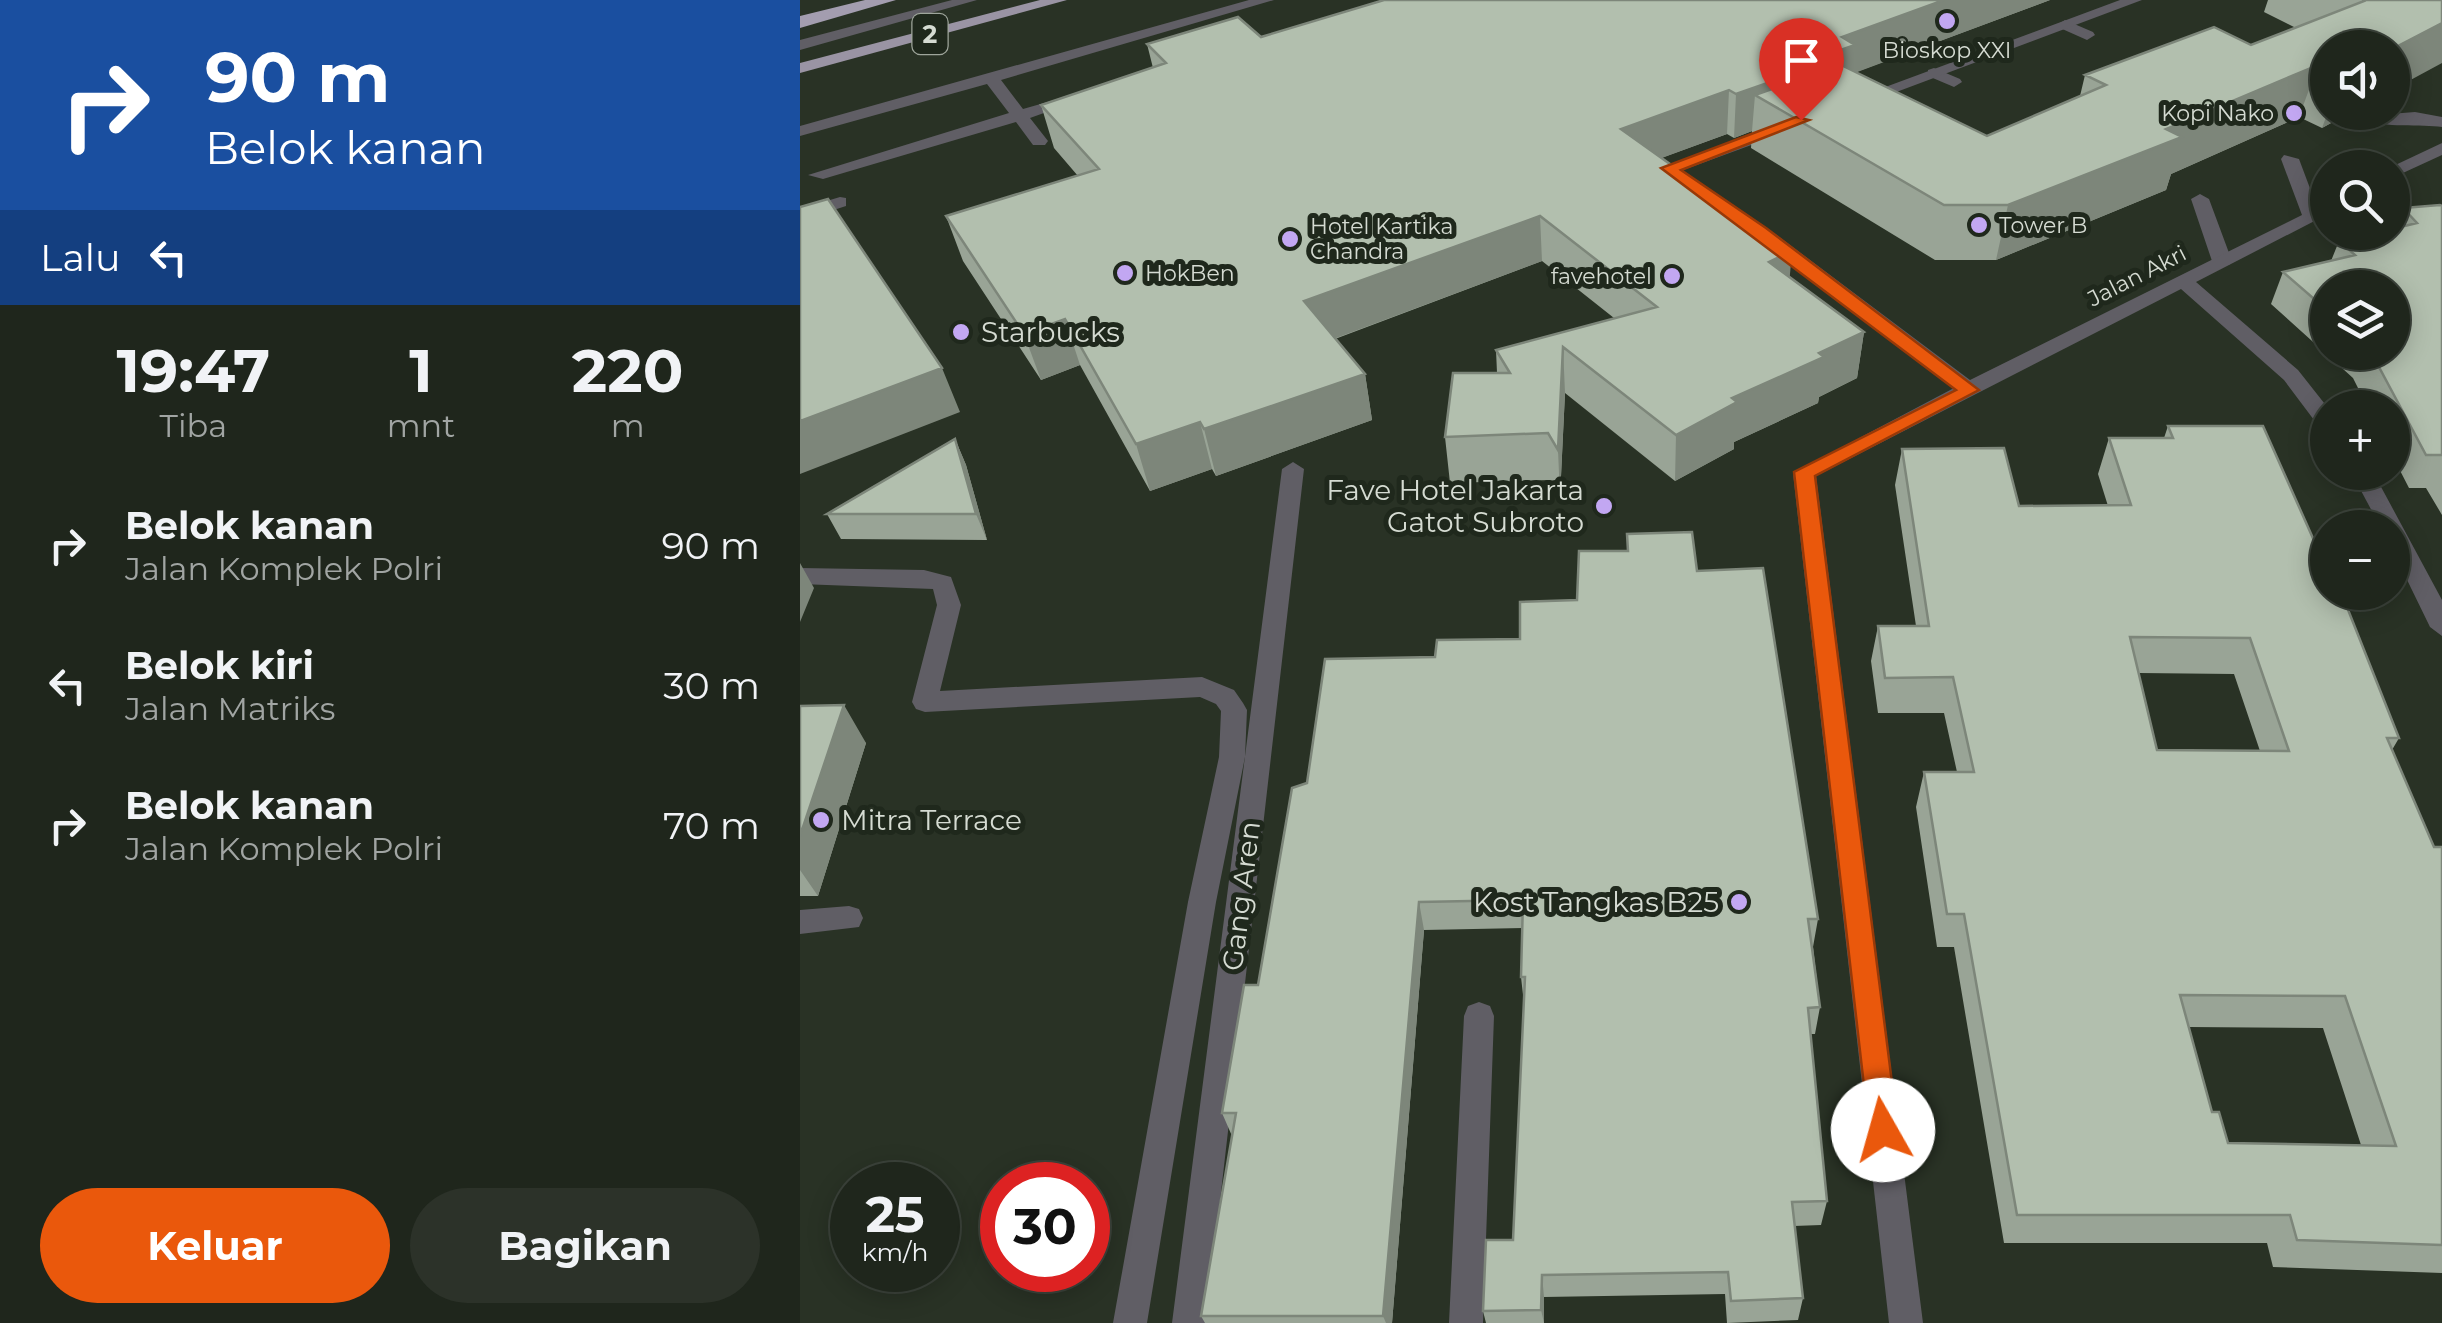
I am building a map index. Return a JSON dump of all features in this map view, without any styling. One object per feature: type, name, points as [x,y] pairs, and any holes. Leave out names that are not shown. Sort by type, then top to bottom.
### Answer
[{"type":"highway","points":[[800,22],[886,0]]},
{"type":"highway","name":"2","points":[[800,68],[1060,0]]},
{"type":"street","points":[[800,45],[970,0]]},
{"type":"street","points":[[800,131],[1266,0]]},
{"type":"street","points":[[1846,104],[2134,0]]},
{"type":"street","points":[[2065,25],[2086,35]]},
{"type":"street","points":[[1934,73],[1954,82]]},
{"type":"street","points":[[990,77],[1039,141]]},
{"type":"street","points":[[809,168],[1021,116],[1097,92]]},
{"type":"street","points":[[2410,118],[2442,122]]},
{"type":"street","points":[[1676,174],[1792,124]]},
{"type":"street","points":[[2410,164],[2442,148]]},
{"type":"street","points":[[2290,158],[2310,195]]},
{"type":"street","points":[[2200,199],[2222,261]]},
{"type":"street","points":[[800,216],[840,202]]},
{"type":"street","name":"Jalan Akri","points":[[1906,1323],[1804,472],[2310,216]]},
{"type":"street","points":[[2410,218],[2442,234]]},
{"type":"street","points":[[1744,221],[1970,390]]},
{"type":"street","points":[[2183,280],[2291,375],[2310,400]]},
{"type":"street","name":"Gang Aren","points":[[1190,1323],[1293,470]]},
{"type":"street","points":[[2372,490],[2442,627]]},
{"type":"street","points":[[800,576],[924,578],[943,583],[950,605],[925,702],[1202,687],[1225,696],[1234,710],[1232,757],[1202,902],[1130,1323]]},
{"type":"street","points":[[800,922],[849,918]]},
{"type":"street","points":[[1466,1323],[1479,1016]]},
{"type":"building","points":[[1384,0],[1944,0],[1842,37],[1855,45],[1812,60],[1821,64],[1736,94],[1729,90],[1621,129],[1792,251],[1769,262],[1864,332],[1819,353],[1824,357],[1732,398],[1737,402],[1676,435],[1563,347],[1558,450],[1548,433],[1445,437],[1453,373],[1510,373],[1496,350],[1657,307],[1540,216],[1304,301],[1365,374],[1204,429],[1200,422],[1136,444],[1065,319],[1024,334],[946,216],[1099,169],[1041,105],[1166,63],[1147,44],[1238,17],[1261,37]]},
{"type":"building","points":[[2442,0],[2442,23],[2410,40],[2410,30],[2310,30],[2310,68],[2166,129],[2182,137],[2008,205],[1944,205],[1755,95],[1841,65],[1987,136],[2106,85],[2085,75],[2214,27],[2251,45],[2364,1]]},
{"type":"building","points":[[828,199],[942,368],[800,421],[800,207]]},
{"type":"building","points":[[2442,206],[2442,455],[2426,455],[2410,425],[2410,390],[2391,390],[2381,370],[2410,370],[2410,270],[2310,270],[2310,295],[2283,272],[2355,255],[2349,250],[2410,250],[2410,225],[2417,223],[2410,216],[2410,207]]},
{"type":"building","points":[[2168,426],[2263,426],[2310,532],[2310,610],[2348,610],[2399,738],[2387,738],[2434,847],[2442,847],[2442,1245],[2297,1240],[2290,1215],[2017,1215],[1964,914],[1947,914],[1924,772],[1974,772],[1953,677],[1885,678],[1878,626],[1929,626],[1902,449],[2004,448],[2019,506],[2131,505],[2109,438],[2173,438]],"holes":[[[2130,637],[2250,638],[2289,751],[2157,750]],[[2180,995],[2345,996],[2396,1146],[2228,1143],[2219,1112],[2212,1112]]]},
{"type":"building","points":[[955,439],[976,514],[827,514]]},
{"type":"building","points":[[1692,532],[1697,571],[1763,568],[1818,919],[1808,919],[1820,1007],[1808,1008],[1827,1201],[1792,1202],[1803,1298],[1731,1301],[1728,1272],[1542,1275],[1541,1310],[1483,1311],[1486,1240],[1513,1240],[1525,977],[1521,977],[1523,900],[1419,902],[1383,1316],[1201,1316],[1236,1113],[1222,1113],[1244,985],[1258,985],[1292,788],[1307,783],[1325,659],[1435,657],[1437,640],[1520,639],[1520,602],[1577,600],[1579,551],[1628,551],[1627,534]]},
{"type":"building","points":[[844,705],[800,836],[800,706]]},
{"type":"place","name":"Bioskop XXI","points":[[1947,21]]},
{"type":"place","name":"Kopi Nako","points":[[2294,113]]},
{"type":"place","name":"Tower B","points":[[1979,225]]},
{"type":"place","name":"Hotel Kartika Chandra","points":[[1290,239]]},
{"type":"place","name":"HokBen","points":[[1125,273]]},
{"type":"place","name":"favehotel","points":[[1672,276]]},
{"type":"place","name":"Starbucks","points":[[961,332]]},
{"type":"place","name":"Fave Hotel Jakarta Gatot Subroto","points":[[1604,506]]},
{"type":"place","name":"Mitra Terrace","points":[[821,820]]},
{"type":"place","name":"Kost Tangkas B25","points":[[1739,902]]},
{"type":"route","points":[[1801,120],[1669,168],[1760,231],[1970,390],[1804,472],[1883,1130]]}]
